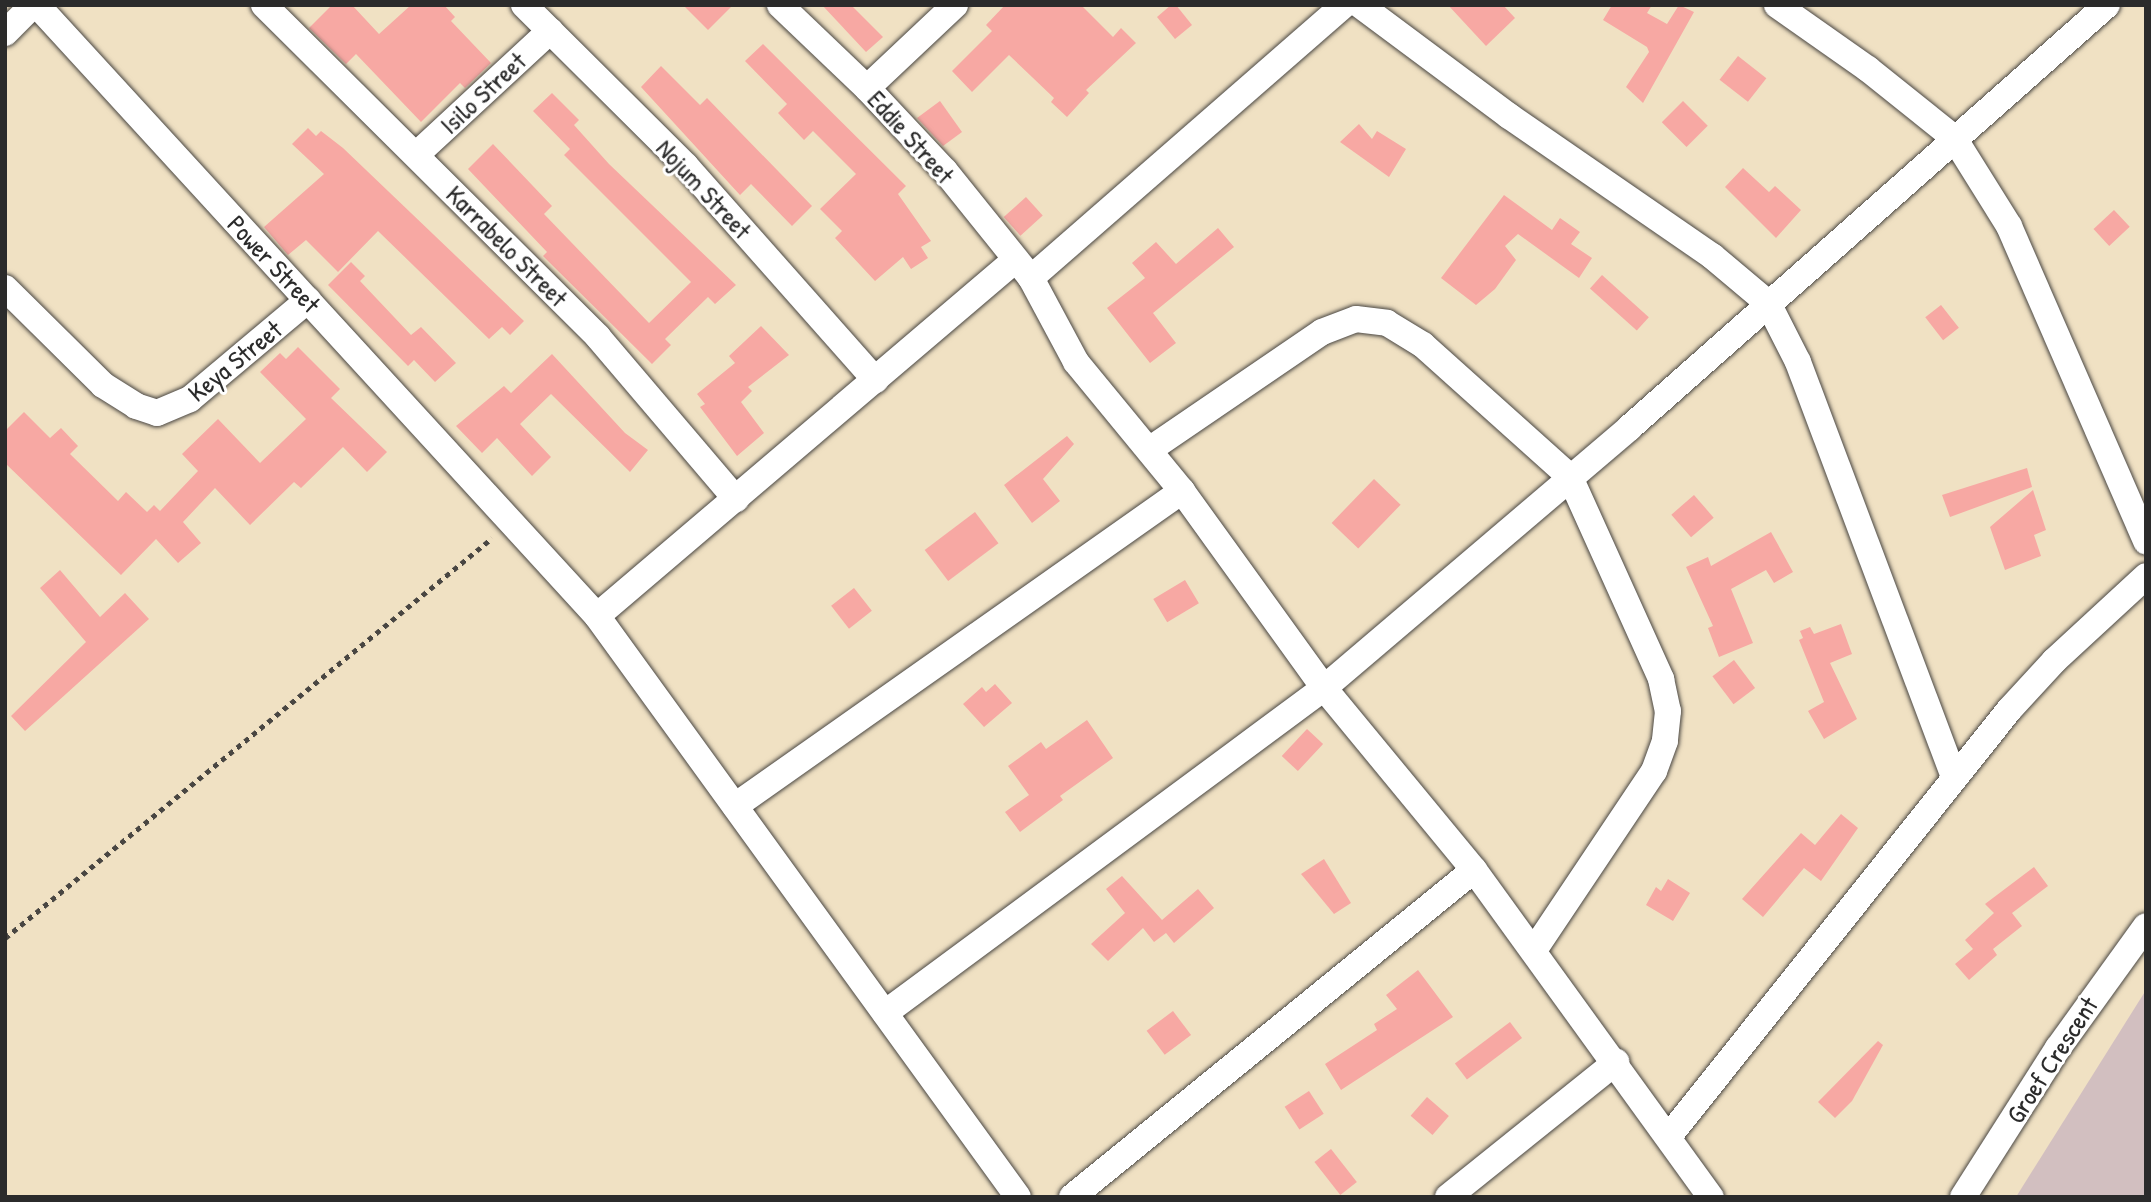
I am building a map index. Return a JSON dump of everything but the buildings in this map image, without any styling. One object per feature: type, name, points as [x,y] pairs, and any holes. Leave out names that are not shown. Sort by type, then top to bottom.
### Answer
[{"type":"street","points":[[5,33],[35,5]]},
{"type":"street","name":"Power Street","points":[[35,5],[597,616],[1018,1197]]},
{"type":"street","name":"Karrabelo Street","points":[[264,5],[598,337],[736,499]]},
{"type":"street","name":"Nojum Street","points":[[524,5],[686,166],[875,380]]},
{"type":"street","name":"Eddie Street","points":[[780,5],[867,88],[945,171],[1023,270],[1076,362],[1182,491],[1324,688],[1474,870],[1670,1135],[1711,1197]]},
{"type":"street","points":[[867,88],[954,5]]},
{"type":"street","points":[[597,616],[875,380],[1023,270],[1344,5]]},
{"type":"street","points":[[1360,5],[1531,132],[1712,256],[1768,303],[1798,362],[1954,778]]},
{"type":"street","points":[[1777,5],[1868,69],[1954,138],[2009,226],[2146,541]]},
{"type":"street","points":[[885,1013],[1324,688],[1570,477],[2107,5]]},
{"type":"street","name":"Isilo Street","points":[[415,155],[550,31]]},
{"type":"street","name":"Keya Street","points":[[5,288],[103,385],[136,406],[157,413],[190,399],[308,300]]},
{"type":"street","points":[[1149,450],[1322,332],[1356,319],[1387,323],[1423,345],[1570,477],[1661,680],[1668,711],[1665,741],[1654,771],[1534,950]]},
{"type":"street","points":[[735,806],[1182,491]]},
{"type":"street","points":[[1670,1135],[1954,778],[2054,661],[2146,576]]},
{"type":"street","points":[[1072,1197],[1474,870]]},
{"type":"street","name":"Groef Crescent","points":[[1963,1197],[2058,1048],[2146,926]]},
{"type":"street","points":[[1448,1197],[1616,1062]]},
{"type":"path","points":[[5,937],[512,522]]},
{"type":"shaded area","points":[[2146,990],[2146,1197],[2016,1197]]}]
